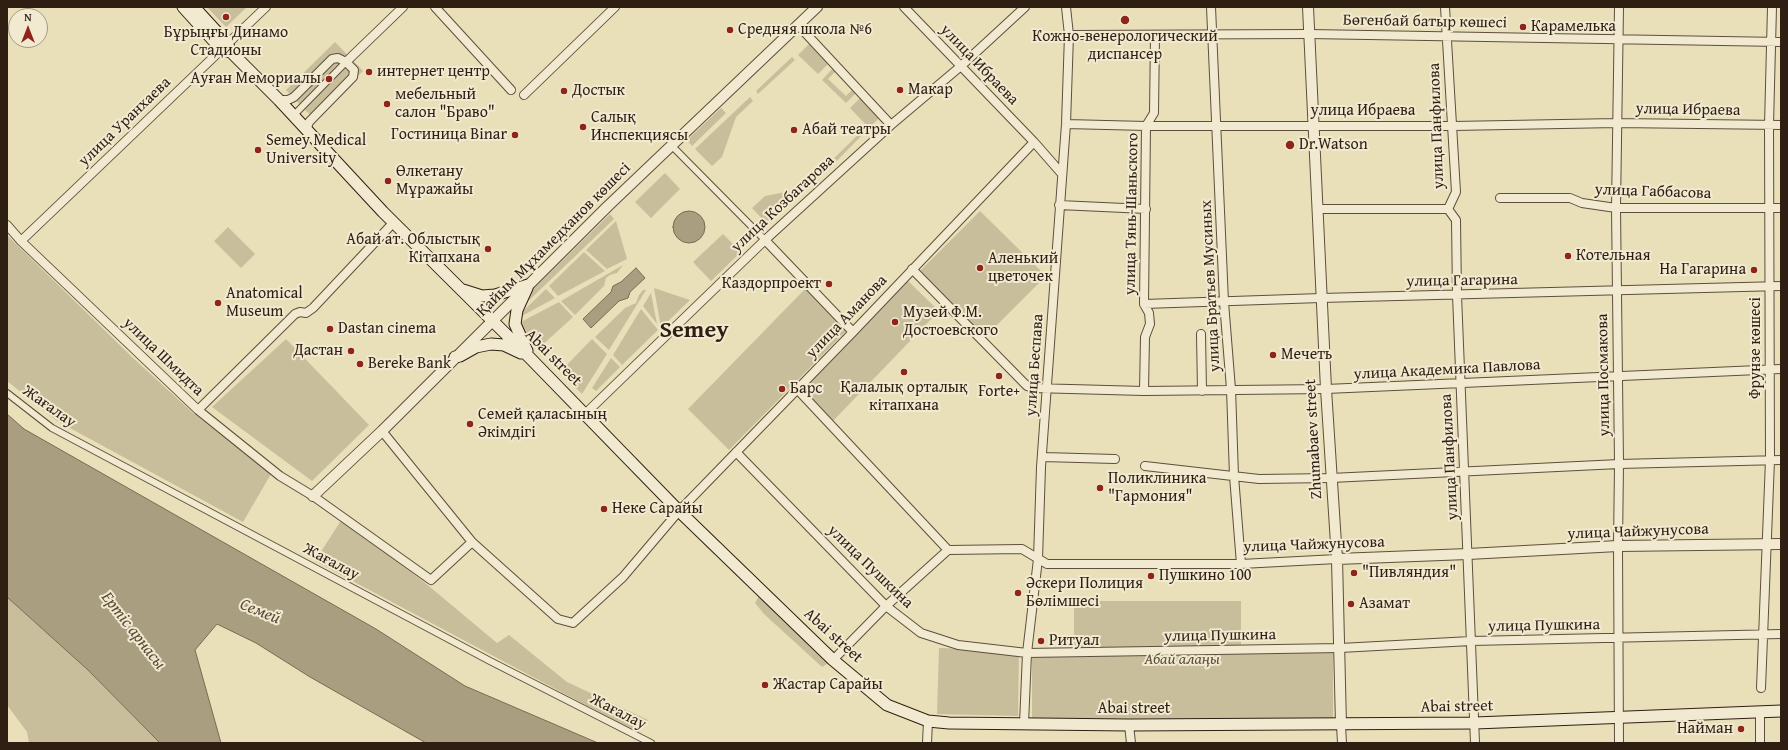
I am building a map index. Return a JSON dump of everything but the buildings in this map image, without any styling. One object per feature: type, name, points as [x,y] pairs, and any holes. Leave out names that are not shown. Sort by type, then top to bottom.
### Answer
[{"type":"main road","name":"Abai street","points":[[183,7],[279,100],[292,116],[394,222],[494,321],[679,511],[833,660],[887,705],[928,721],[1129,726],[1475,723],[1781,711]]},
{"type":"main road","name":"Abai street","points":[[194,7],[227,48]]},
{"type":"main road","points":[[461,290],[482,296],[495,296],[528,286]]},
{"type":"main road","points":[[528,286],[517,310],[515,324],[530,359]]},
{"type":"main road","points":[[455,357],[460,356],[476,347],[491,344],[504,345],[530,359]]},
{"type":"street","name":"улица Уранхаева","points":[[21,240],[227,48],[266,7]]},
{"type":"street","points":[[292,116],[403,7]]},
{"type":"street","points":[[435,7],[511,90]]},
{"type":"street","points":[[524,95],[615,7]]},
{"type":"street","name":"Қайым Мұхамедханов көшесі","points":[[313,496],[382,431],[455,357],[494,321],[671,145],[817,7]]},
{"type":"street","name":"улица Ибраева","points":[[904,7],[1034,142],[1062,174]]},
{"type":"street","name":"улица Козбагарова","points":[[585,414],[765,240],[891,125],[961,66],[1026,7]]},
{"type":"street","name":"улица Беспава","points":[[1024,724],[1027,653],[1038,558],[1047,390],[1066,124],[1070,35],[1066,7]]},
{"type":"street","name":"улица Братьев Мусиных","points":[[1210,7],[1224,302],[1232,389],[1234,476],[1241,564]]},
{"type":"street","name":"Zhumabaev street","points":[[1308,7],[1321,298],[1337,559],[1340,648],[1340,725]]},
{"type":"street","name":"улица Панфилова","points":[[1445,7],[1456,192],[1448,209],[1456,220],[1457,295],[1475,743]]},
{"type":"street","name":"улица Посмакова","points":[[1619,7],[1616,208],[1619,464],[1619,743]]},
{"type":"street","name":"Фрунзе көшесі","points":[[1761,688],[1770,460],[1771,369],[1769,125],[1772,7]]},
{"type":"street","points":[[798,25],[891,125]]},
{"type":"street","name":"Бөгенбай батыр көшесі","points":[[1070,35],[1155,36],[1309,34],[1618,38],[1781,42]]},
{"type":"street","name":"улица Тянь-Шаньского","points":[[1144,391],[1145,337],[1150,324],[1149,313],[1144,304],[1146,126],[1154,113],[1155,36]]},
{"type":"street","points":[[279,100],[288,100],[294,97],[332,59],[338,58],[346,62],[354,70],[353,77],[308,122],[306,130]]},
{"type":"street","name":"улица Ибраева","points":[[1066,124],[1146,126],[1453,126],[1617,123],[1781,125]]},
{"type":"street","name":"улица Аманова","points":[[472,542],[558,619],[573,623],[623,576],[679,511],[853,332],[1034,142]]},
{"type":"street","points":[[671,145],[853,332]]},
{"type":"street","name":"улица Габбасова","points":[[1500,198],[1570,198],[1582,203],[1616,208],[1781,208]]},
{"type":"street","points":[[1059,206],[1146,209]]},
{"type":"street","points":[[1317,209],[1448,209]]},
{"type":"street","points":[[198,410],[295,314],[300,312],[306,313],[313,308],[394,222]]},
{"type":"street","name":"улица Шмидта","points":[[7,225],[198,410],[280,476],[313,496],[430,580],[472,542]]},
{"type":"street","name":"улица Академика Павлова","points":[[912,269],[1027,386],[1047,390],[1202,391],[1232,389],[1326,389],[1781,369]]},
{"type":"street","name":"улица Гагарина","points":[[1144,304],[1781,286]]},
{"type":"street","points":[[1201,334],[1202,391]]},
{"type":"street","points":[[797,389],[948,550],[886,606],[833,660]]},
{"type":"street","name":"Жағалау","points":[[7,393],[52,428],[490,661],[651,743]]},
{"type":"street","points":[[382,431],[472,542]]},
{"type":"street","name":"улица Пушкина","points":[[736,452],[886,606],[922,633],[958,645],[1027,653],[1340,648],[1471,641],[1781,634]]},
{"type":"street","points":[[1043,457],[1115,459]]},
{"type":"street","points":[[1145,466],[1259,480],[1619,464],[1781,460]]},
{"type":"street","name":"улица Чайжунусова","points":[[948,550],[1022,549],[1047,564],[1241,564],[1618,546],[1781,544]]},
{"type":"street","points":[[1760,712],[1760,743]]},
{"type":"street","points":[[927,743],[928,721]]},
{"type":"street","points":[[1340,725],[1342,743]]},
{"type":"street","points":[[1129,726],[1131,743]]},
{"type":"green space","name":"Бұрыңғы Динамо Стадионы","points":[[207,7],[247,7],[226,27]]},
{"type":"green space","points":[[335,42],[363,71],[314,119],[286,90]]},
{"type":"green space","points":[[810,43],[829,63],[818,74],[798,55]]},
{"type":"green space","points":[[792,57],[795,60],[758,94],[756,91]]},
{"type":"green space","points":[[834,67],[836,71],[828,79],[846,96],[854,88],[858,91],[846,103],[822,80]]},
{"type":"green space","points":[[750,97],[753,101],[736,117],[722,157],[712,166],[695,149]]},
{"type":"green space","points":[[861,97],[881,116],[869,128],[850,108]]},
{"type":"green space","points":[[721,108],[726,113],[692,146],[687,140]]},
{"type":"green space","points":[[863,130],[865,132],[829,169],[826,166]]},
{"type":"green space","points":[[822,171],[824,173],[768,225],[752,208],[765,196],[801,189]]},
{"type":"green space","points":[[665,173],[680,189],[651,218],[635,202]]},
{"type":"green space","points":[[980,211],[1046,276],[984,338],[918,273]]},
{"type":"green space","points":[[610,214],[614,219],[520,309],[533,289]]},
{"type":"green space","points":[[616,221],[627,259],[607,269],[586,250]]},
{"type":"green space","points":[[228,227],[255,254],[241,268],[214,241]]},
{"type":"green space","points":[[723,234],[741,252],[711,281],[693,262]]},
{"type":"green space","points":[[7,235],[132,357],[193,413],[271,474],[243,522],[57,421],[7,381]]},
{"type":"green space","points":[[584,252],[605,271],[558,296],[549,286]]},
{"type":"green space","points":[[623,265],[617,273],[606,278],[604,286],[575,315],[561,301]]},
{"type":"green space","points":[[907,280],[939,311],[833,421],[801,390]]},
{"type":"green space","points":[[654,288],[690,300],[661,328]]},
{"type":"green space","points":[[806,288],[848,329],[729,450],[688,409]]},
{"type":"green space","points":[[546,289],[555,298],[520,317],[521,313]]},
{"type":"green space","points":[[643,290],[646,290],[609,350],[595,337],[625,308],[636,303]]},
{"type":"green space","points":[[651,293],[657,324],[643,306]]},
{"type":"green space","points":[[559,302],[573,317],[538,349],[524,335],[519,323]]},
{"type":"green space","points":[[641,309],[658,330],[622,365],[613,355]]},
{"type":"green space","points":[[286,339],[369,425],[312,481],[212,407]]},
{"type":"green space","points":[[592,339],[607,354],[582,394],[560,372]]},
{"type":"green space","points":[[611,358],[620,367],[596,391],[592,388]]},
{"type":"green space","points":[[342,519],[424,582],[497,643],[509,635],[567,682],[648,720],[638,733],[315,561]]},
{"type":"green space","points":[[761,592],[833,660],[822,667],[764,614],[755,603]]},
{"type":"green space","points":[[7,597],[88,670],[160,743],[29,743],[27,732],[7,705]]},
{"type":"green space","name":"Абай алаңы","points":[[1074,601],[1241,601],[1241,647],[1333,647],[1333,718],[1032,719],[1032,648],[1074,648]]},
{"type":"green space","points":[[939,648],[1019,650],[1018,716],[937,714]]},
{"type":"water","points":[[686,211],[692,211],[701,215],[705,227],[701,239],[692,243],[686,243],[677,239],[673,230],[673,224],[677,215]]},
{"type":"water","points":[[636,268],[645,278],[630,292],[628,298],[619,301],[591,328],[583,319],[611,292],[613,286],[621,282]]},
{"type":"water","points":[[7,414],[24,429],[376,629],[465,686],[598,743],[426,743],[310,677],[256,643],[217,624],[195,650],[221,743],[160,743],[88,670],[7,597]]},
{"type":"place","name":"Бұрыңғы Динамо Стадионы","points":[[226,17]]},
{"type":"place","name":"Кожно-венерологический диспансер","points":[[1125,20]]},
{"type":"place","name":"Карамелька","points":[[1523,27]]},
{"type":"place","name":"Средняя школа №6","points":[[730,30]]},
{"type":"place","name":"интернет центр","points":[[369,72]]},
{"type":"place","name":"Ауған Мемориалы","points":[[329,79]]},
{"type":"place","name":"Макар","points":[[900,90]]},
{"type":"place","name":"Достык","points":[[564,91]]},
{"type":"place","name":"мебельный салон \"Браво\"","points":[[387,104]]},
{"type":"place","name":"Салық Инспекциясы","points":[[583,127]]},
{"type":"place","name":"Абай театры","points":[[794,130]]},
{"type":"place","name":"Гостиница Binar","points":[[515,135]]},
{"type":"place","name":"Dr.Watson","points":[[1290,145]]},
{"type":"place","name":"Semey Medical University","points":[[258,150]]},
{"type":"place","name":"Өлкетану Мұражайы","points":[[388,181]]},
{"type":"place","name":"Абай ат. Облыстық Кітапхана","points":[[488,249]]},
{"type":"place","name":"Котельная","points":[[1568,256]]},
{"type":"place","name":"Аленький цветочек","points":[[980,268]]},
{"type":"place","name":"На Гагарина","points":[[1754,270]]},
{"type":"place","name":"Каздорпроект","points":[[829,284]]},
{"type":"place","name":"Anatomical Museum","points":[[218,303]]},
{"type":"place","name":"Музей Ф.М. Достоевского","points":[[895,322]]},
{"type":"place","name":"Dastan cinema","points":[[330,329]]},
{"type":"place","name":"Дастан","points":[[351,351]]},
{"type":"place","name":"Мечеть","points":[[1273,355]]},
{"type":"place","name":"Bereke Bank","points":[[360,364]]},
{"type":"place","name":"Қалалық орталық кітапхана","points":[[904,372]]},
{"type":"place","name":"Forte+","points":[[999,376]]},
{"type":"place","name":"Барс","points":[[782,389]]},
{"type":"place","name":"Семей қаласының Әкімдігі","points":[[470,424]]},
{"type":"place","name":"Поликлиника \"Гармония\"","points":[[1100,488]]},
{"type":"place","name":"Неке Сарайы","points":[[604,509]]},
{"type":"place","name":"\"Пивляндия\"","points":[[1354,573]]},
{"type":"place","name":"Пушкино 100","points":[[1151,576]]},
{"type":"place","name":"Әскери Полиция Бөлімшесі","points":[[1018,593]]},
{"type":"place","name":"Азамат","points":[[1351,604]]},
{"type":"place","name":"Ритуал","points":[[1041,641]]},
{"type":"place","name":"Жастар Сарайы","points":[[765,685]]},
{"type":"place","name":"Найман","points":[[1741,729]]},
{"type":"district","name":"Semey","points":[[694,331]]},
{"type":"water label","name":"Семей","points":[[260,612]]},
{"type":"water label","name":"Ертіс арнасы","points":[[133,631]]}]
